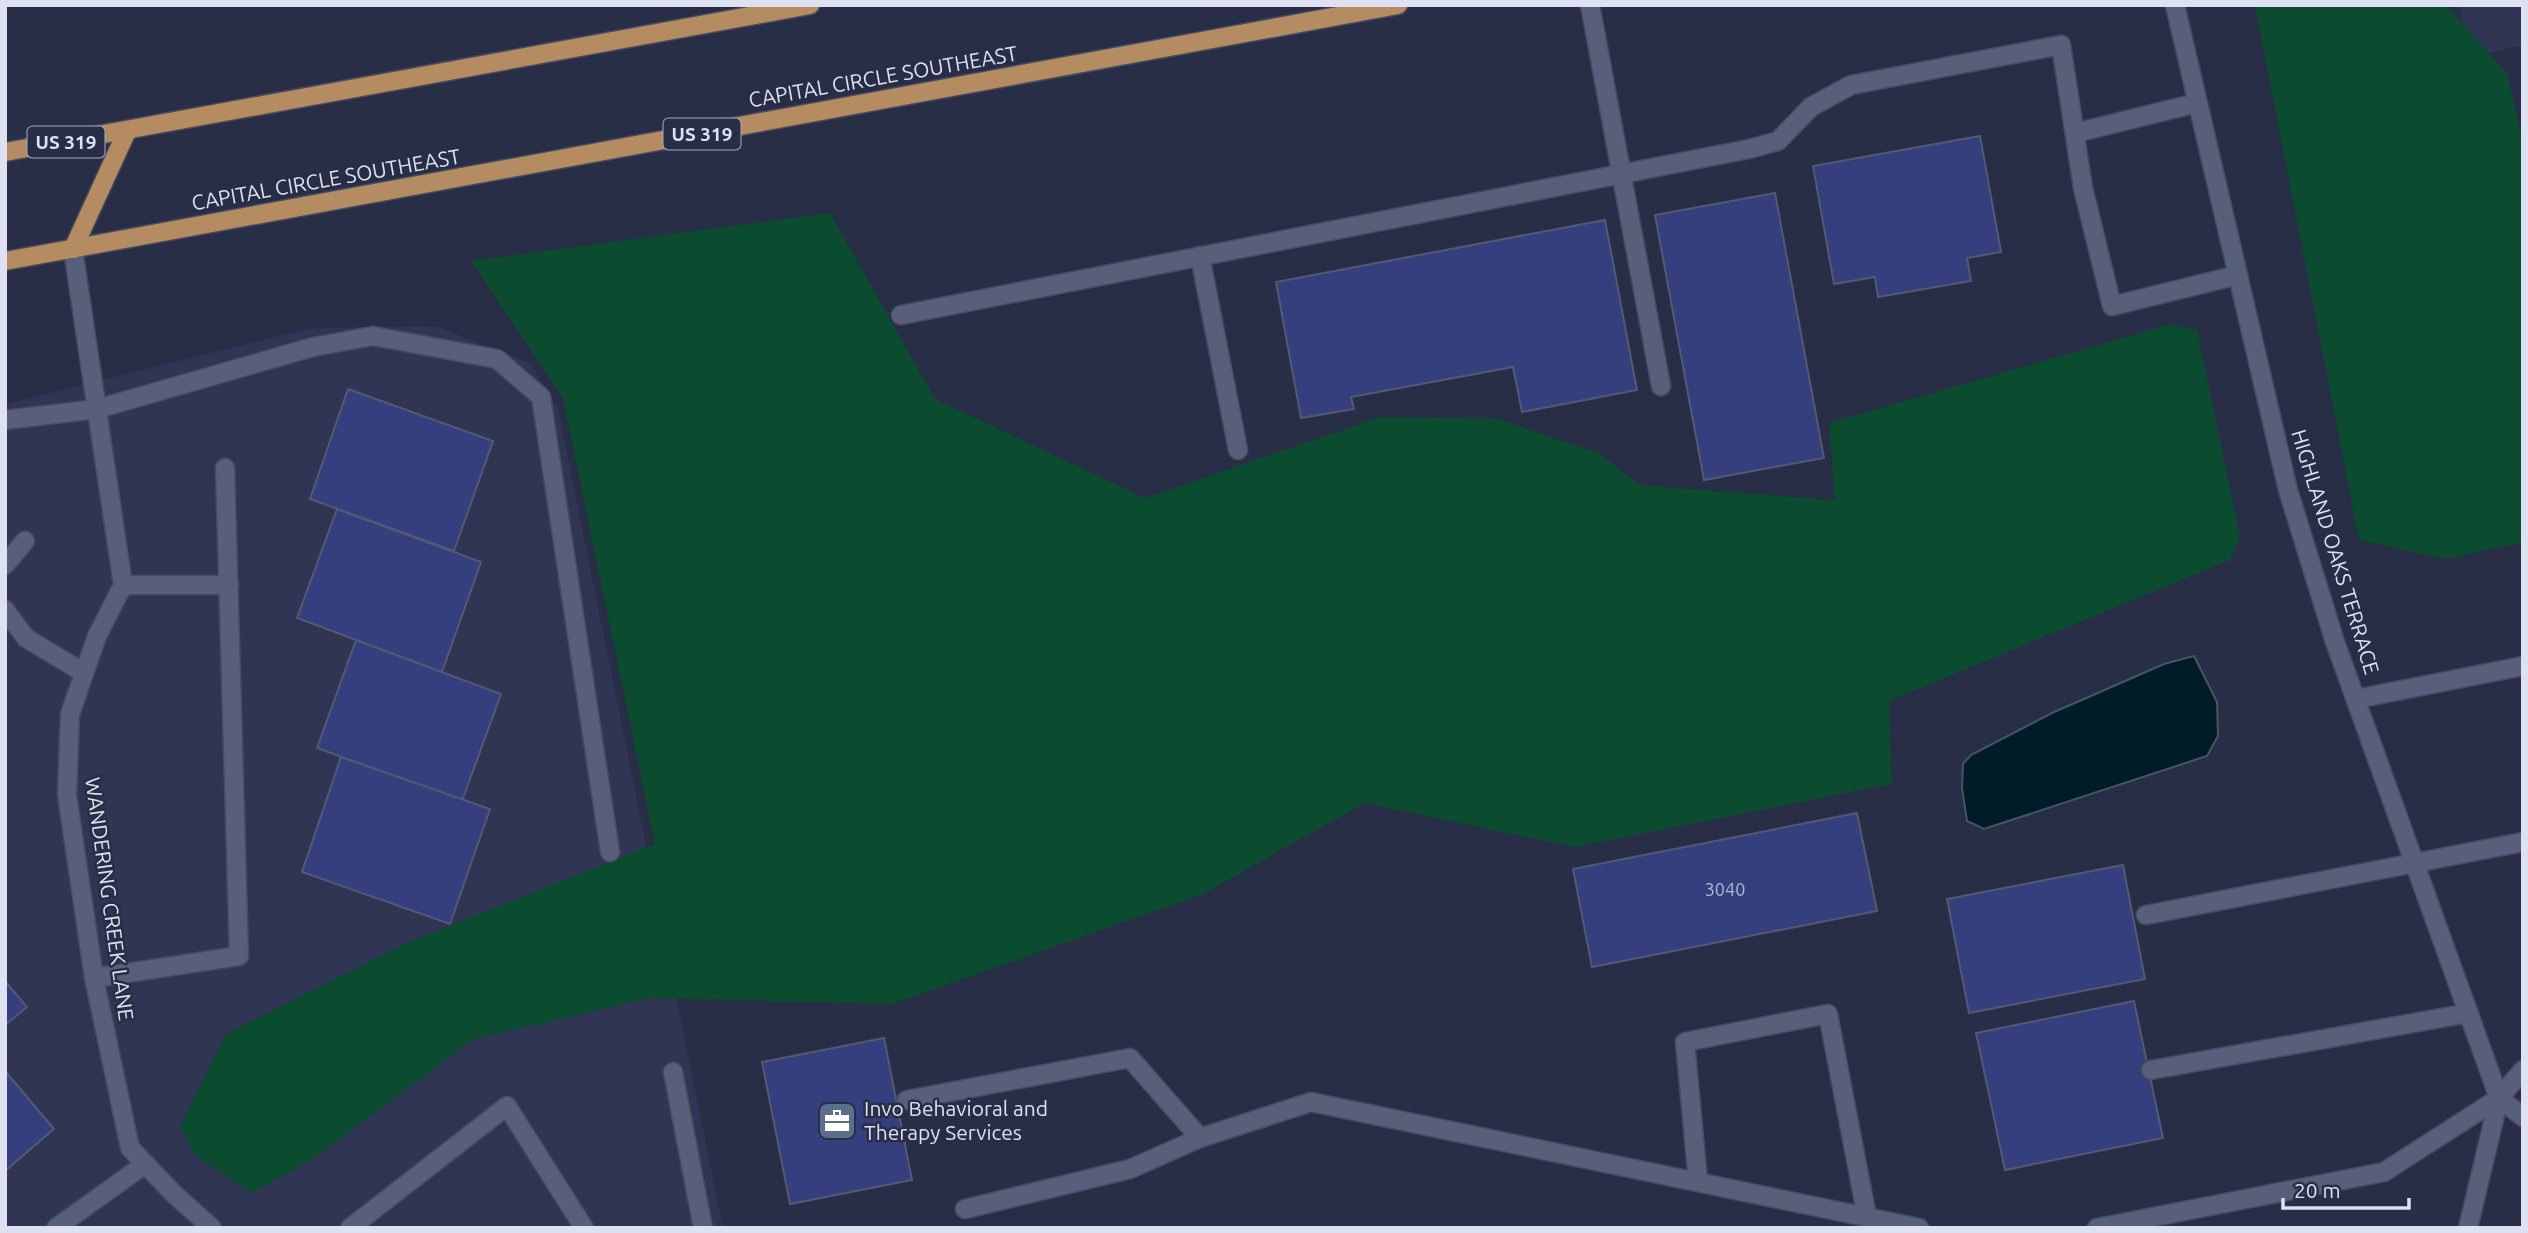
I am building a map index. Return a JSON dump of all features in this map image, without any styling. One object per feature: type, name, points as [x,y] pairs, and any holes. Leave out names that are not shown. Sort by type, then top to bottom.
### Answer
[{"type":"main road","name":"US 319","points":[[5,152],[810,5]]},
{"type":"main road","name":"CAPITAL CIRCLE SOUTHEAST","points":[[5,261],[1398,5]]},
{"type":"main road","points":[[73,249],[127,131]]},
{"type":"street","points":[[1590,5],[1661,386]]},
{"type":"street","name":"HIGHLAND OAKS TERRACE","points":[[2175,5],[2288,490],[2335,642],[2499,1098]]},
{"type":"street","points":[[901,315],[1778,141],[1811,107],[1851,85],[2061,45],[2084,188],[2112,306],[2238,275]]},
{"type":"street","points":[[2075,133],[2197,103]]},
{"type":"street","points":[[73,249],[123,586],[229,585]]},
{"type":"street","points":[[1200,256],[1238,450]]},
{"type":"street","points":[[5,420],[97,409],[313,347],[373,336],[497,359],[541,397],[610,852]]},
{"type":"street","points":[[94,978],[239,956],[225,468]]},
{"type":"street","points":[[5,565],[25,541]]},
{"type":"street","name":"WANDERING CREEK LANE","points":[[123,586],[97,636],[70,714],[67,795],[94,978],[130,1148],[145,1164]]},
{"type":"street","points":[[5,610],[26,638],[84,673]]},
{"type":"street","points":[[2356,699],[2523,666]]},
{"type":"street","points":[[2146,915],[2523,842]]},
{"type":"street","points":[[2151,1070],[2469,1013]]},
{"type":"street","points":[[1698,1181],[1685,1042],[1828,1014],[1867,1217]]},
{"type":"street","points":[[907,1100],[1130,1058],[1200,1138]]},
{"type":"street","points":[[2097,1228],[2384,1172],[2499,1098],[2523,1070]]},
{"type":"street","points":[[673,1072],[703,1228]]},
{"type":"street","points":[[2499,1098],[2523,1117]]},
{"type":"street","points":[[2468,1228],[2499,1098]]},
{"type":"street","points":[[965,1209],[1130,1169],[1200,1138],[1311,1102],[1919,1228]]},
{"type":"street","points":[[350,1228],[507,1106],[584,1228]]},
{"type":"street","points":[[56,1228],[145,1164],[212,1228]]},
{"type":"shaded area","points":[[2459,5],[2523,5],[2523,56],[2520,46],[2470,57]]},
{"type":"shaded area","points":[[436,326],[530,363],[558,408],[723,1228],[5,1228],[5,404],[312,328]]},
{"type":"shaded area","points":[[2194,656],[2217,702],[2218,736],[2207,756],[1984,829],[1967,821],[1962,788],[1963,764],[1971,755],[2052,713],[2164,664]]},
{"type":"green space","points":[[2255,5],[2446,5],[2507,74],[2523,142],[2523,542],[2446,559],[2359,540]]},
{"type":"green space","points":[[830,213],[935,399],[1145,498],[1380,417],[1499,419],[1600,454],[1639,485],[1835,500],[1829,423],[2171,324],[2197,330],[2240,536],[2230,560],[1889,701],[1892,784],[1574,847],[1365,803],[1203,894],[892,1004],[651,998],[474,1039],[311,1160],[251,1193],[196,1156],[180,1126],[226,1034],[402,945],[655,844],[563,398],[471,261]]},
{"type":"building","points":[[1980,136],[2001,252],[1967,258],[1971,281],[1878,297],[1875,277],[1834,284],[1813,166]]},
{"type":"building","points":[[1775,193],[1824,458],[1704,480],[1655,215]]},
{"type":"building","points":[[1605,220],[1637,390],[1522,412],[1513,367],[1351,397],[1354,409],[1301,418],[1276,282]]},
{"type":"building","points":[[348,389],[493,441],[454,551],[310,499]]},
{"type":"building","points":[[337,509],[481,562],[442,672],[297,618]]},
{"type":"building","points":[[356,640],[501,694],[462,801],[317,748]]},
{"type":"building","points":[[341,757],[490,809],[450,924],[302,872]]},
{"type":"building","points":[[1857,813],[1877,911],[1592,967],[1573,869]]},
{"type":"building","points":[[2123,865],[2145,979],[1969,1013],[1947,899]]},
{"type":"building","points":[[5,981],[27,1007],[5,1025]]},
{"type":"building","points":[[2134,1001],[2163,1138],[2005,1170],[1976,1033]]},
{"type":"building","name":"Invo Behavioral and Therapy Services","points":[[884,1038],[912,1180],[790,1204],[762,1062]]},
{"type":"building","points":[[5,1071],[54,1129],[5,1171]]},
{"type":"place","name":"Invo Behavioral and Therapy Services","points":[[837,1121]]}]
